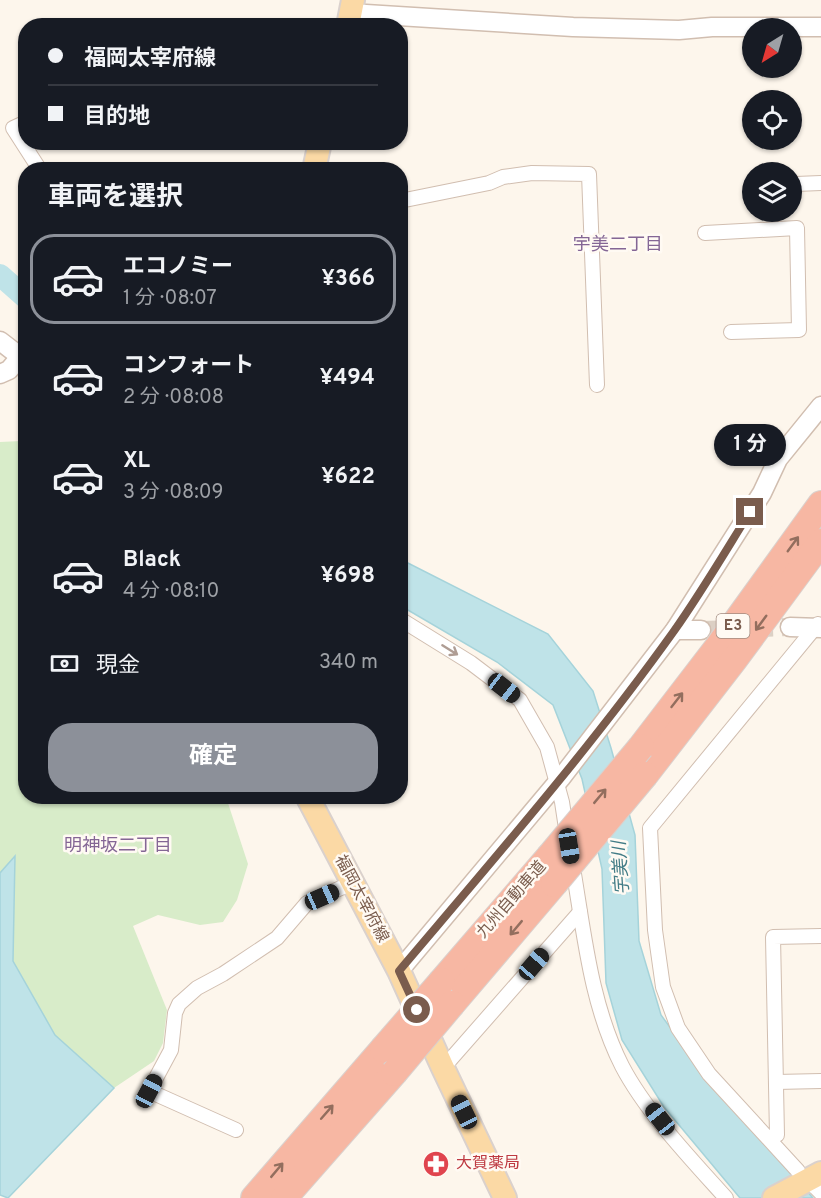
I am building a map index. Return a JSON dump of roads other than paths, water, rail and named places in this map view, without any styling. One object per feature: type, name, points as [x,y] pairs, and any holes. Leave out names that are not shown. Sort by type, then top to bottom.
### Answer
[{"type":"highway","name":"九州自動車道","points":[[254,1198],[549,857],[641,747],[717,648],[821,504]]},
{"type":"highway","name":"九州自動車道","points":[[284,1198],[394,1072],[645,775],[821,542]]},
{"type":"main road","name":"福岡太宰府線","points":[[311,804],[399,971],[505,1198]]},
{"type":"main road","points":[[774,1198],[812,1181]]},
{"type":"street","points":[[350,13],[573,27],[679,30],[712,27],[821,27]]},
{"type":"street","points":[[0,135],[18,126]]},
{"type":"street","points":[[408,199],[489,183],[503,177],[532,173],[589,174],[597,385]]},
{"type":"street","points":[[802,184],[821,183]]},
{"type":"street","points":[[705,233],[797,228],[799,330],[730,332]]},
{"type":"street","points":[[0,341],[18,355]]},
{"type":"street","points":[[0,374],[18,363]]},
{"type":"street","points":[[399,971],[612,715],[675,630],[762,493],[778,459],[821,406]]},
{"type":"street","points":[[408,624],[471,663],[520,700],[547,747],[559,781],[590,975],[622,1066],[636,1089],[683,1150],[726,1198]]},
{"type":"street","points":[[790,627],[818,626]]},
{"type":"street","points":[[812,1181],[709,1074],[678,1028],[663,987],[655,930],[650,828],[818,626]]},
{"type":"street","points":[[675,630],[701,630]]},
{"type":"street","points":[[236,1130],[149,1091],[171,1050],[175,1013],[179,1004],[197,988],[223,974],[277,938],[307,903],[352,883]]},
{"type":"street","points":[[443,1068],[580,912]]},
{"type":"street","points":[[777,1135],[773,937],[821,936]]},
{"type":"street","points":[[776,1082],[821,1081]]},
{"type":"water","points":[[408,563],[548,634],[593,691],[635,835],[639,941],[661,1015],[715,1089],[813,1198],[740,1198],[664,1107],[622,1040],[606,983],[602,869],[582,779],[553,705],[497,662],[408,610]]},
{"type":"water","points":[[15,856],[13,961],[55,1035],[114,1088],[8,1198],[0,1195],[0,873]]},
{"type":"waterway","name":"宇美川","points":[[0,275],[18,291]]},
{"type":"tunnel","points":[[701,630],[790,627]]},
{"type":"place","name":"大賀薬局","points":[[436,1164]]},
{"type":"district","name":"宇美二丁目","points":[[618,245]]},
{"type":"district","name":"明神坂二丁目","points":[[118,846]]}]
